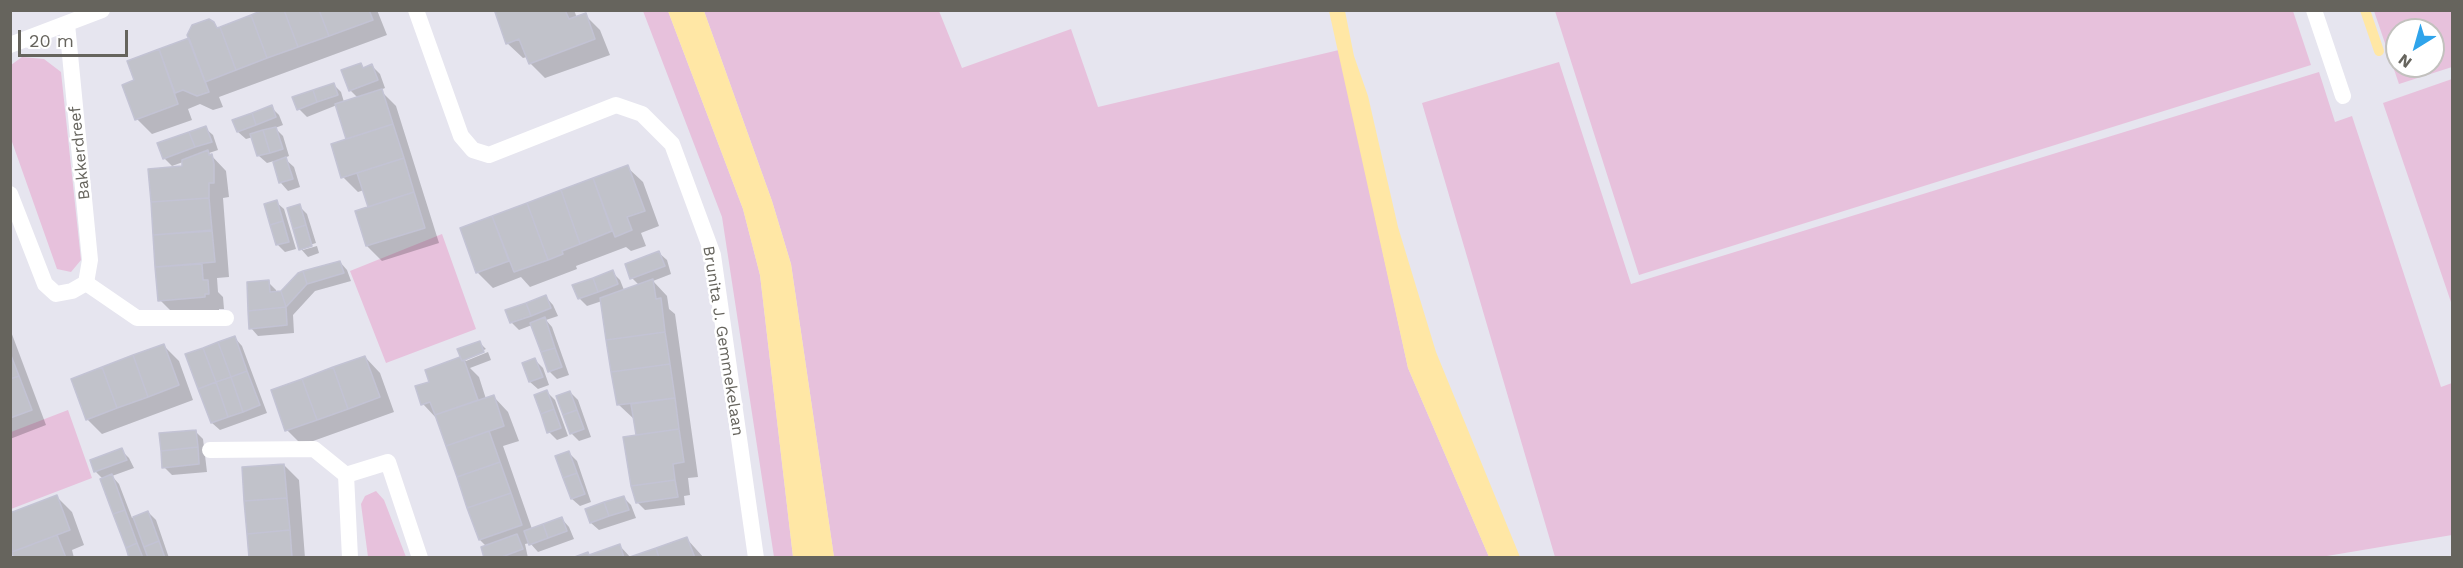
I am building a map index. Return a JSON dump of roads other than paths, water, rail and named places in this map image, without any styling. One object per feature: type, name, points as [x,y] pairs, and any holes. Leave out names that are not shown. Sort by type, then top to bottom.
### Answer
[{"type":"street","points":[[10,45],[102,10]]},
{"type":"street","name":"Brunita J. Gemmekelaan","points":[[416,10],[461,136],[473,150],[489,155],[616,105],[642,114],[672,144],[713,255],[756,558]]},
{"type":"street","points":[[2314,10],[2343,96]]},
{"type":"street","name":"Bakkerdreef","points":[[67,24],[90,260],[86,283]]},
{"type":"street","points":[[10,194],[45,284],[56,294],[72,291],[86,283],[137,318],[226,318]]},
{"type":"street","points":[[210,450],[314,449],[346,475],[350,558]]},
{"type":"street","points":[[346,475],[388,462],[420,558]]},
{"type":"waterway","points":[[2365,10],[2379,51]]}]
